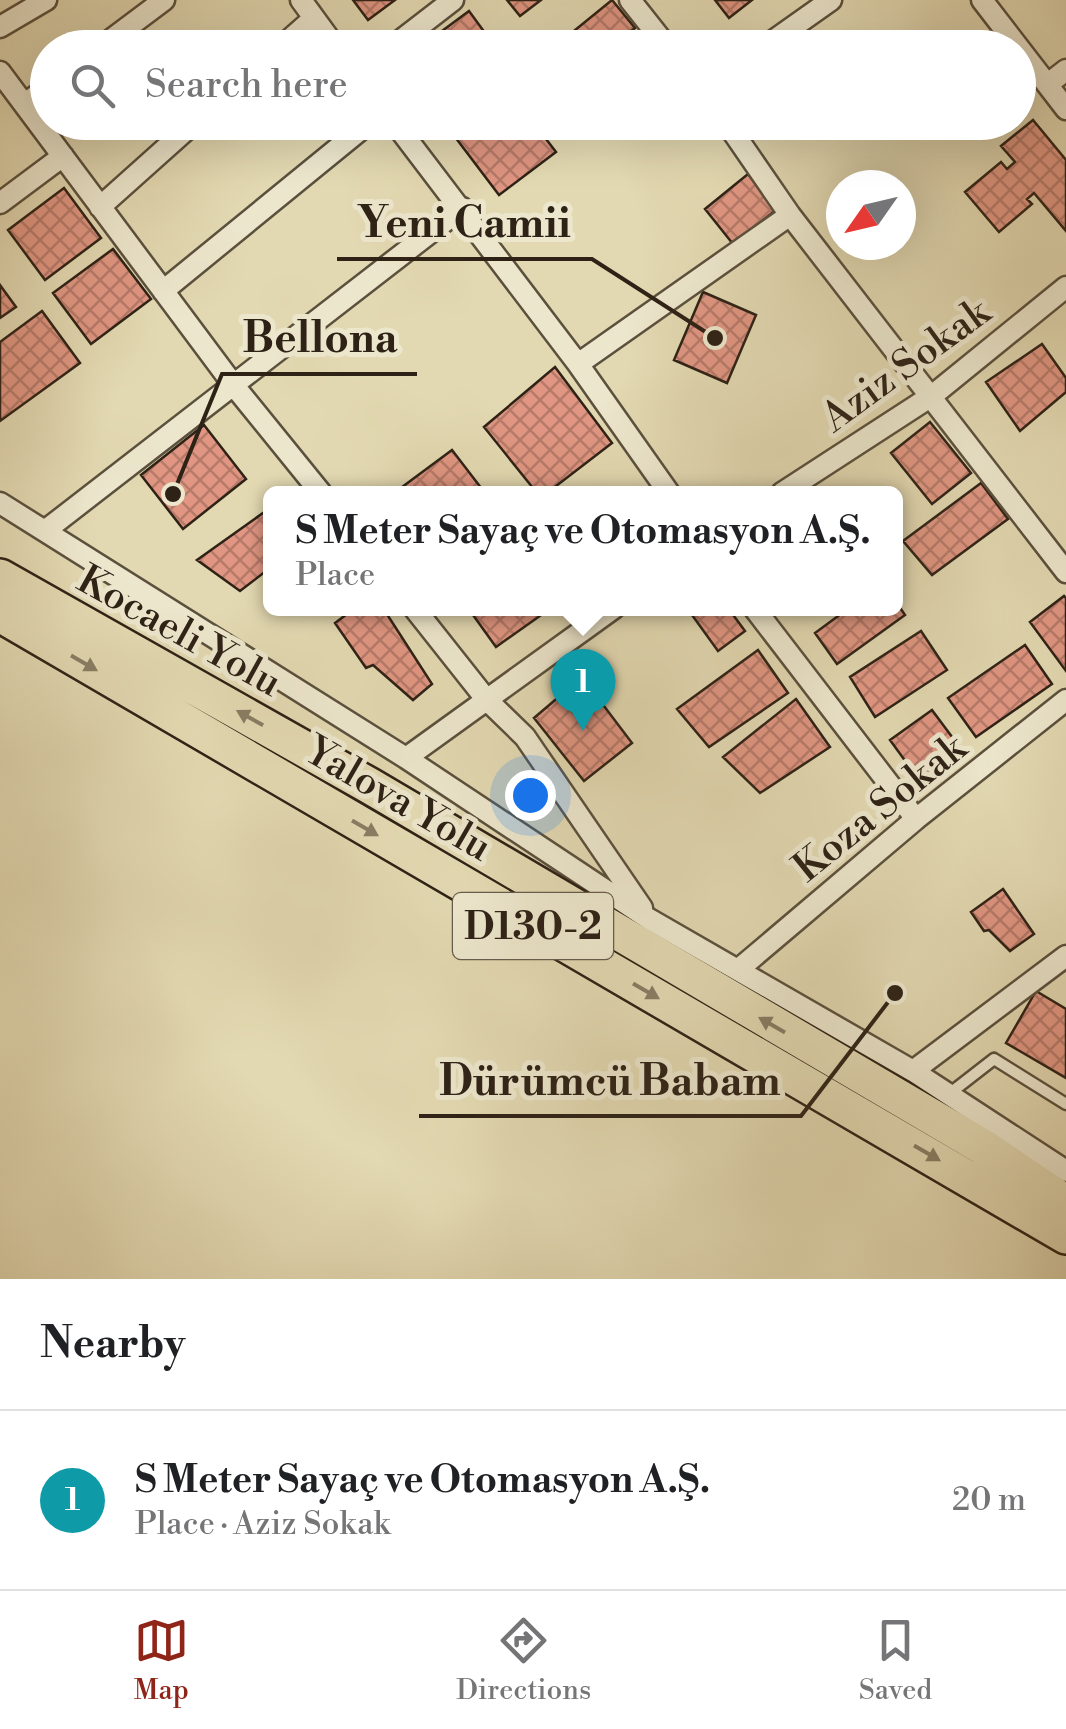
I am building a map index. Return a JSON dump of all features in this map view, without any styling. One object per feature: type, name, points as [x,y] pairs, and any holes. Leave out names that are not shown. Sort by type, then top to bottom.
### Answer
[{"type":"highway","name":"Kocaeli̇ Yolu","points":[[0,577],[900,1081]]},
{"type":"highway","name":"Yalova Yolu","points":[[0,614],[1066,1236]]},
{"type":"highway","name":"D130-2","points":[[900,1081],[1066,1202]]},
{"type":"street","points":[[0,27],[46,0]]},
{"type":"street","points":[[124,30],[164,0]]},
{"type":"street","points":[[301,0],[323,30]]},
{"type":"street","points":[[414,30],[453,0]]},
{"type":"street","points":[[630,0],[654,30]]},
{"type":"street","points":[[788,30],[831,0]]},
{"type":"street","points":[[982,0],[1006,30]]},
{"type":"street","points":[[300,30],[314,18]]},
{"type":"street","points":[[1036,69],[1066,109]]},
{"type":"street","points":[[1048,84],[1066,70]]},
{"type":"street","points":[[0,72],[30,109]]},
{"type":"street","points":[[26,103],[30,100]]},
{"type":"street","points":[[52,140],[162,291],[315,486]]},
{"type":"street","points":[[100,207],[174,140]]},
{"type":"street","points":[[162,291],[348,140]]},
{"type":"street","points":[[408,140],[578,364],[663,486]]},
{"type":"street","points":[[738,140],[790,215],[933,395],[1066,572]]},
{"type":"street","points":[[0,203],[63,156]]},
{"type":"street","points":[[46,530],[462,208]]},
{"type":"street","points":[[578,364],[790,215]]},
{"type":"street","name":"Aziz Sokak","points":[[794,486],[933,395],[1066,287]]},
{"type":"street","points":[[0,503],[406,758],[649,918],[739,969],[900,1081],[949,1094],[1066,1171]]},
{"type":"street","points":[[420,616],[486,699],[524,737],[649,918]]},
{"type":"street","points":[[406,758],[603,616]]},
{"type":"street","points":[[760,616],[916,819]]},
{"type":"street","name":"Koza Sokak","points":[[739,969],[916,819],[1066,700]]},
{"type":"street","points":[[900,1081],[1066,956]]},
{"type":"lane","points":[[949,1094],[994,1059],[1066,1104]]},
{"type":"building","points":[[353,0],[395,0],[368,20]]},
{"type":"building","points":[[507,0],[541,0],[520,16]]},
{"type":"building","points":[[612,0],[635,28],[632,30],[575,30]]},
{"type":"building","points":[[715,0],[752,0],[729,18]]},
{"type":"building","points":[[469,11],[483,30],[443,30]]},
{"type":"building","points":[[1036,124],[1066,160],[1066,231],[1034,193],[1027,199],[1032,204],[999,232],[965,192],[1001,162],[1007,169],[1015,162],[1001,146],[1008,140],[1036,140]]},
{"type":"building","points":[[457,140],[547,140],[556,152],[499,195]]},
{"type":"building","points":[[748,174],[776,210],[733,244],[705,209]]},
{"type":"building","points":[[64,188],[101,238],[45,280],[8,230]]},
{"type":"building","points":[[113,249],[151,299],[91,344],[53,293]]},
{"type":"building","points":[[0,285],[16,307],[0,318]]},
{"type":"building","points":[[703,292],[756,315],[727,383],[674,360]]},
{"type":"building","points":[[42,311],[80,363],[0,421],[0,342]]},
{"type":"building","points":[[1042,344],[1066,378],[1066,392],[1020,431],[986,382]]},
{"type":"building","points":[[555,367],[612,443],[556,486],[531,486],[484,427]]},
{"type":"building","points":[[930,422],[971,473],[932,504],[891,453]]},
{"type":"building","points":[[204,425],[246,479],[183,529],[141,475]]},
{"type":"building","points":[[452,450],[480,486],[403,486]]},
{"type":"building","points":[[981,483],[1008,519],[932,575],[903,541]]},
{"type":"building","points":[[263,513],[263,573],[240,591],[197,560]]},
{"type":"building","points":[[1066,598],[1066,671],[1030,622]]},
{"type":"building","points":[[905,615],[837,664],[815,633],[838,616]]},
{"type":"building","points":[[344,616],[388,616],[432,684],[413,700],[373,665],[366,668],[335,623]]},
{"type":"building","points":[[474,616],[540,616],[496,647]]},
{"type":"building","points":[[693,616],[734,616],[745,631],[718,651]]},
{"type":"building","points":[[921,631],[947,670],[875,717],[850,677]]},
{"type":"building","points":[[1025,645],[1052,684],[976,737],[948,698]]},
{"type":"building","points":[[758,650],[788,693],[709,747],[677,709]]},
{"type":"building","points":[[582,677],[632,743],[584,781],[534,718]]},
{"type":"building","points":[[796,699],[830,747],[760,793],[723,757]]},
{"type":"building","points":[[932,710],[964,753],[922,784],[890,740]]},
{"type":"building","points":[[1003,889],[1034,934],[1010,951],[989,930],[984,931],[971,912]]},
{"type":"building","points":[[1036,991],[1066,1009],[1066,1078],[1006,1043]]},
{"type":"place","name":"Yeni Camii","points":[[715,338]]},
{"type":"place","name":"Bellona","points":[[173,494]]},
{"type":"place","name":"S Meter Sayaç ve Otomasyon A.Ş.","points":[[583,731]]},
{"type":"place","name":"Dürümcü Babam","points":[[895,993]]}]
